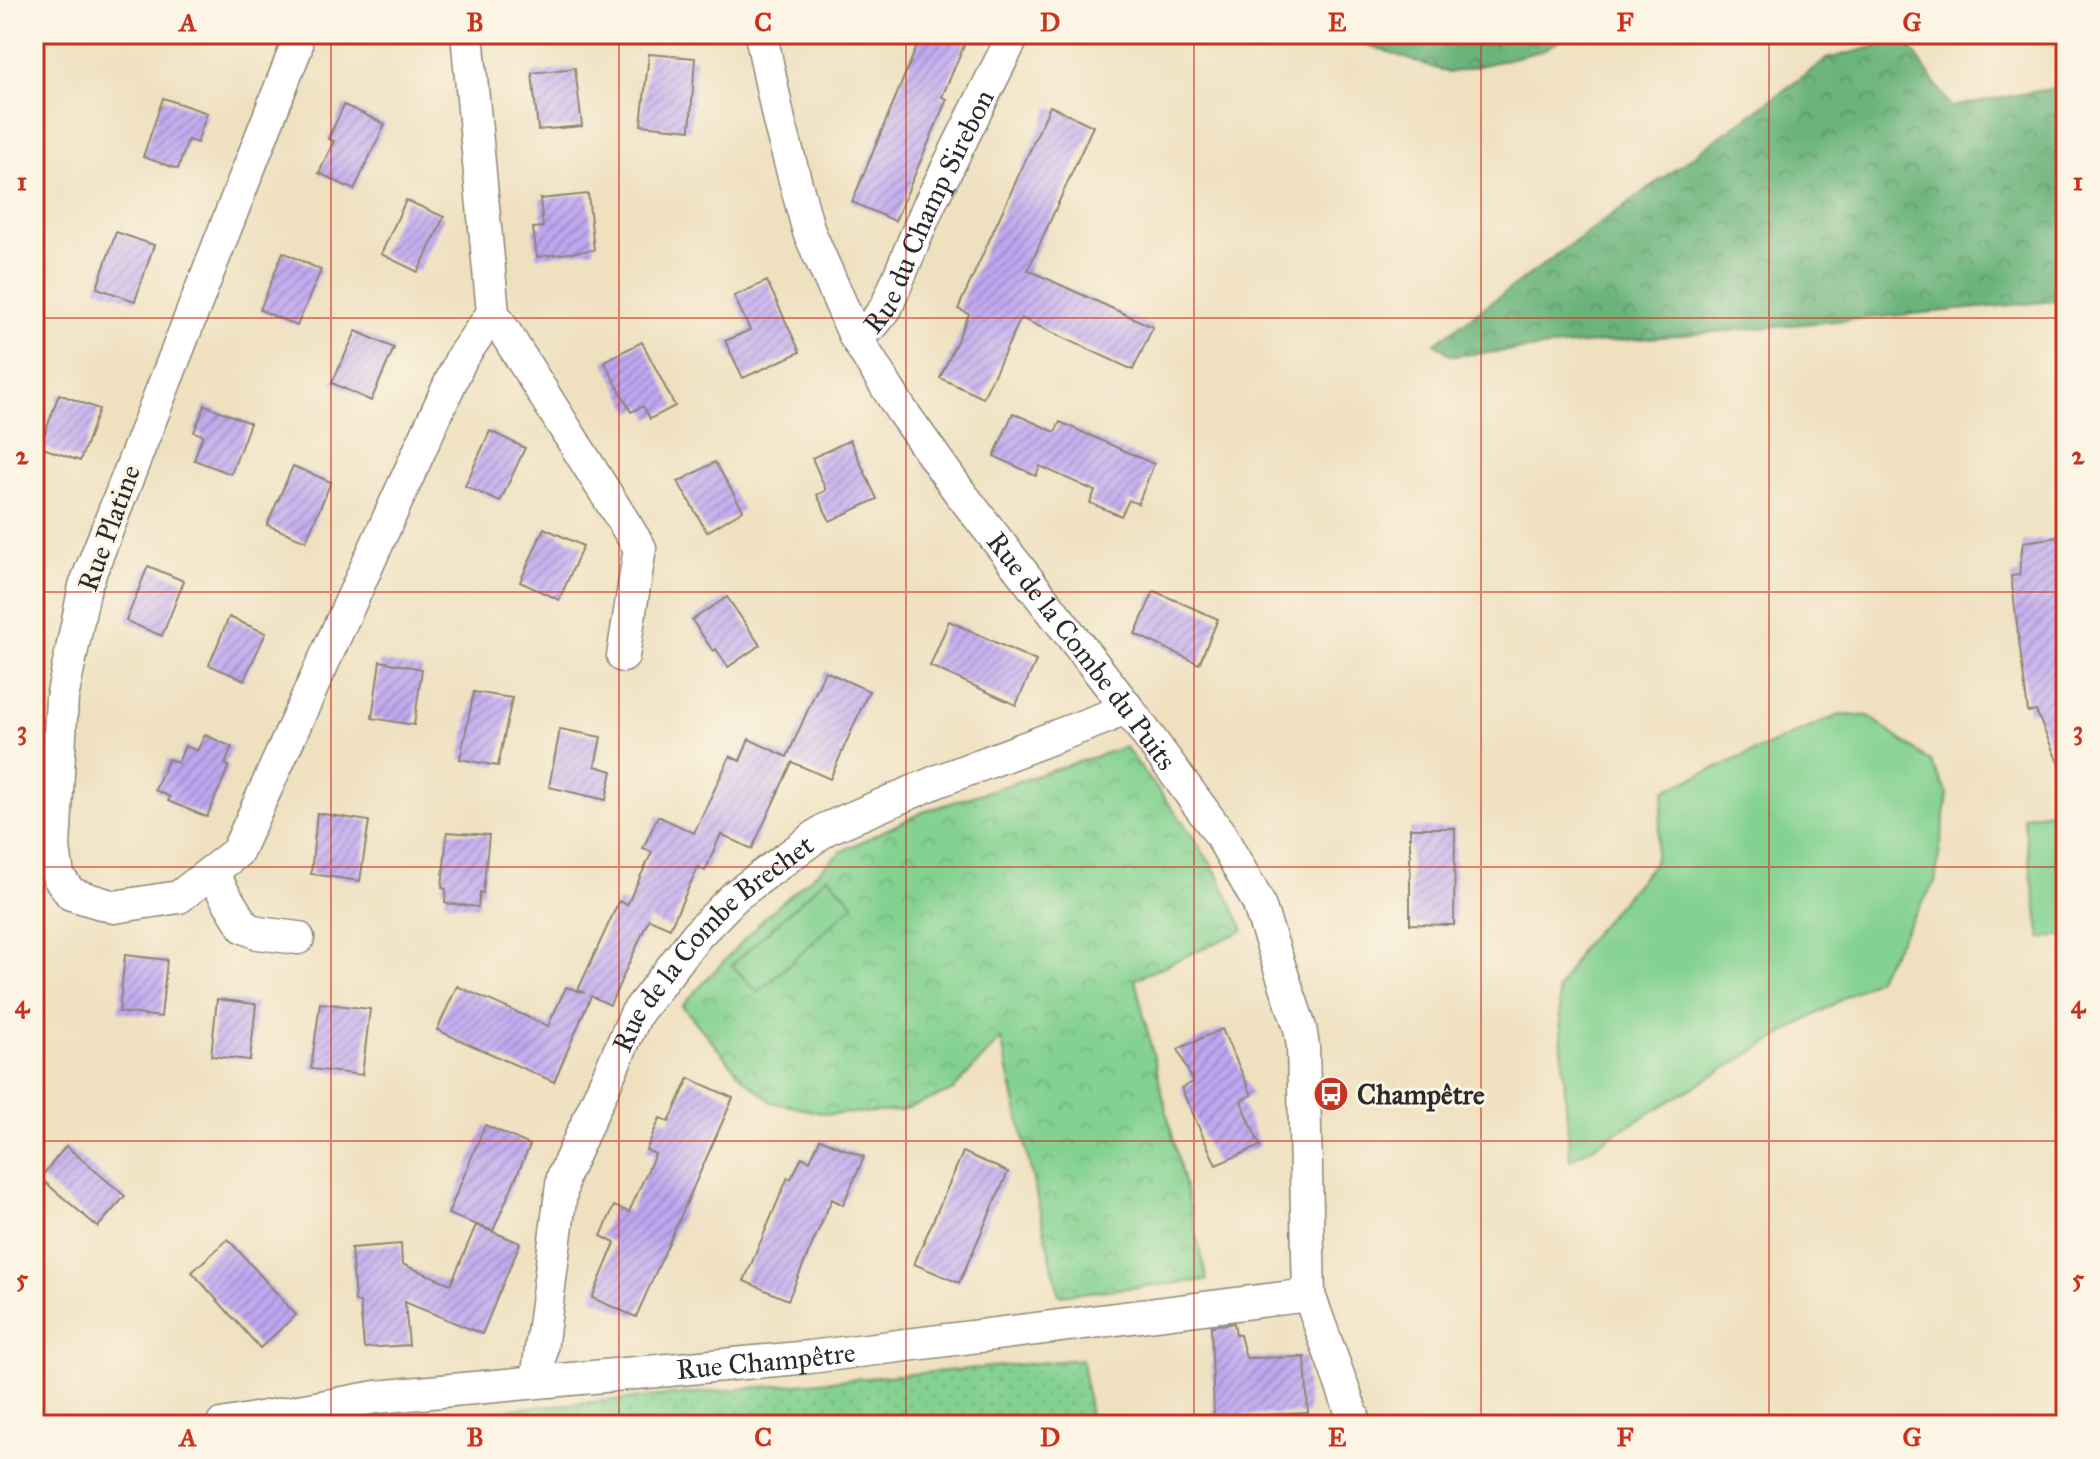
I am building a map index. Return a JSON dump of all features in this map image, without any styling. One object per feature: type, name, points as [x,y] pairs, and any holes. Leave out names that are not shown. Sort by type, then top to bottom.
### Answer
[{"type":"street","name":"Rue Platine","points":[[296,34],[296,48],[85,586],[62,698],[54,848],[58,876],[71,894],[114,907],[179,897],[237,852],[462,357],[493,313]]},
{"type":"street","points":[[467,34],[493,313],[640,548],[623,656]]},
{"type":"street","name":"Rue de la Combe du Puits","points":[[761,34],[779,121],[809,232],[855,336],[901,410],[958,490],[1203,808],[1258,902],[1300,1028],[1306,1132],[1309,1295],[1356,1425]]},
{"type":"street","name":"Rue du Champ Sirebon","points":[[855,336],[874,323],[886,308],[928,207],[1014,34]]},
{"type":"street","name":"Rue de la Combe Brechet","points":[[537,1381],[563,1177],[636,1014],[697,935],[735,896],[826,829],[938,781],[1107,717],[1126,706]]},
{"type":"street","points":[[211,872],[244,927],[258,933],[298,938]]},
{"type":"street","name":"Rue Champêtre","points":[[222,1425],[376,1397],[810,1357],[1309,1295]]},
{"type":"green space","points":[[1336,34],[1571,34],[1541,51],[1449,73]]},
{"type":"green space","points":[[1905,39],[1951,107],[2066,86],[2066,300],[1452,356],[1435,343],[1827,59]]},
{"type":"green space","points":[[1839,715],[1868,716],[1931,762],[1948,794],[1935,882],[1876,979],[1570,1160],[1558,990],[1581,948],[1654,863],[1665,790]]},
{"type":"green space","points":[[1125,747],[1185,825],[1217,873],[1244,930],[1135,979],[1207,1280],[1059,1295],[1001,1039],[952,1091],[901,1111],[827,1114],[772,1102],[741,1076],[682,1006],[767,915],[842,851],[923,812]]},
{"type":"green space","points":[[2066,810],[2066,935],[2041,938],[2023,816]]},
{"type":"green space","points":[[828,876],[854,904],[758,993],[732,965]]},
{"type":"green space","points":[[1082,1359],[1091,1425],[414,1425],[512,1409]]},
{"type":"building","points":[[922,34],[969,34],[942,97],[947,99],[895,221],[852,202]]},
{"type":"building","points":[[649,54],[695,58],[690,130],[641,125]]},
{"type":"building","points":[[575,68],[582,126],[538,130],[532,73]]},
{"type":"building","points":[[163,98],[207,113],[197,143],[188,140],[178,169],[143,157]]},
{"type":"building","points":[[344,105],[385,124],[354,190],[319,173],[334,141],[328,139]]},
{"type":"building","points":[[1050,106],[1093,126],[1028,270],[1153,327],[1133,370],[1021,318],[983,398],[940,378],[969,314],[958,309]]},
{"type":"building","points":[[588,194],[594,250],[537,257],[533,228],[543,227],[540,199]]},
{"type":"building","points":[[406,200],[444,217],[418,272],[381,254]]},
{"type":"building","points":[[116,232],[154,245],[135,301],[97,288]]},
{"type":"building","points":[[283,252],[321,270],[297,326],[260,310]]},
{"type":"building","points":[[767,281],[800,352],[743,378],[725,341],[750,330],[734,296]]},
{"type":"building","points":[[356,331],[394,348],[371,401],[332,383]]},
{"type":"building","points":[[642,342],[675,406],[650,419],[643,406],[631,412],[604,361]]},
{"type":"building","points":[[59,394],[99,409],[80,461],[40,447]]},
{"type":"building","points":[[205,405],[250,423],[231,474],[194,460],[203,435],[194,432]]},
{"type":"building","points":[[1013,413],[1055,432],[1060,422],[1154,464],[1138,504],[1129,500],[1121,516],[1090,503],[1095,491],[1040,466],[1036,476],[994,456]]},
{"type":"building","points":[[490,431],[525,448],[500,502],[465,486]]},
{"type":"building","points":[[850,440],[877,499],[830,521],[817,495],[826,490],[812,458]]},
{"type":"building","points":[[715,462],[743,510],[707,532],[678,482]]},
{"type":"building","points":[[293,466],[331,482],[306,541],[267,525]]},
{"type":"building","points":[[544,528],[583,546],[559,600],[520,582]]},
{"type":"building","points":[[2066,536],[2066,781],[2036,711],[2028,712],[2011,576],[2019,575],[2023,542]]},
{"type":"building","points":[[148,566],[184,581],[162,636],[126,621]]},
{"type":"building","points":[[1154,591],[1218,619],[1199,664],[1135,634]]},
{"type":"building","points":[[727,597],[760,645],[728,667],[692,620]]},
{"type":"building","points":[[229,617],[266,633],[244,680],[209,665]]},
{"type":"building","points":[[949,621],[1036,661],[1016,705],[930,666]]},
{"type":"building","points":[[380,661],[422,669],[414,725],[372,718]]},
{"type":"building","points":[[825,671],[869,691],[830,779],[792,762],[752,849],[721,834],[705,871],[698,867],[670,928],[649,919],[610,1005],[591,996],[554,1082],[437,1030],[457,986],[548,1026],[566,987],[585,993],[578,990],[619,901],[627,905],[652,852],[643,848],[658,816],[694,833],[730,756],[740,761],[749,739],[787,757]]},
{"type":"building","points":[[474,692],[512,698],[498,766],[460,759]]},
{"type":"building","points":[[560,729],[601,737],[595,766],[612,771],[606,800],[549,787]]},
{"type":"building","points":[[205,735],[232,747],[225,764],[229,766],[207,817],[168,801],[170,797],[155,790],[168,759],[178,763],[185,746],[197,751]]},
{"type":"building","points":[[317,813],[369,821],[360,881],[311,874]]},
{"type":"building","points":[[1410,828],[1455,828],[1454,925],[1410,924]]},
{"type":"building","points":[[447,832],[489,835],[483,893],[480,892],[478,907],[445,903],[446,889],[442,888]]},
{"type":"building","points":[[125,955],[167,960],[161,1017],[119,1012]]},
{"type":"building","points":[[217,999],[256,1004],[250,1060],[211,1056]]},
{"type":"building","points":[[320,1003],[370,1009],[362,1075],[311,1069]]},
{"type":"building","points":[[1222,1029],[1252,1095],[1241,1101],[1260,1146],[1216,1165],[1181,1088],[1193,1082],[1178,1049]]},
{"type":"building","points":[[689,1078],[733,1098],[636,1317],[592,1298],[615,1243],[601,1236],[614,1206],[629,1212],[655,1154],[646,1150],[660,1118],[669,1122]]},
{"type":"building","points":[[485,1125],[530,1145],[493,1231],[448,1214]]},
{"type":"building","points":[[820,1139],[864,1157],[843,1205],[832,1199],[788,1300],[744,1281],[788,1177],[791,1179],[802,1157],[810,1161]]},
{"type":"building","points":[[66,1146],[125,1196],[98,1227],[40,1178]]},
{"type":"building","points":[[963,1152],[1008,1172],[959,1283],[914,1264]]},
{"type":"building","points":[[476,1225],[520,1243],[482,1334],[405,1302],[409,1345],[364,1348],[360,1303],[355,1301],[351,1248],[401,1244],[402,1264],[451,1284]]},
{"type":"building","points":[[228,1239],[296,1315],[260,1348],[192,1272]]},
{"type":"building","points":[[1234,1323],[1246,1358],[1305,1357],[1308,1413],[1214,1417],[1211,1326]]},
{"type":"place","name":"Champêtre","points":[[1331,1094]]}]
